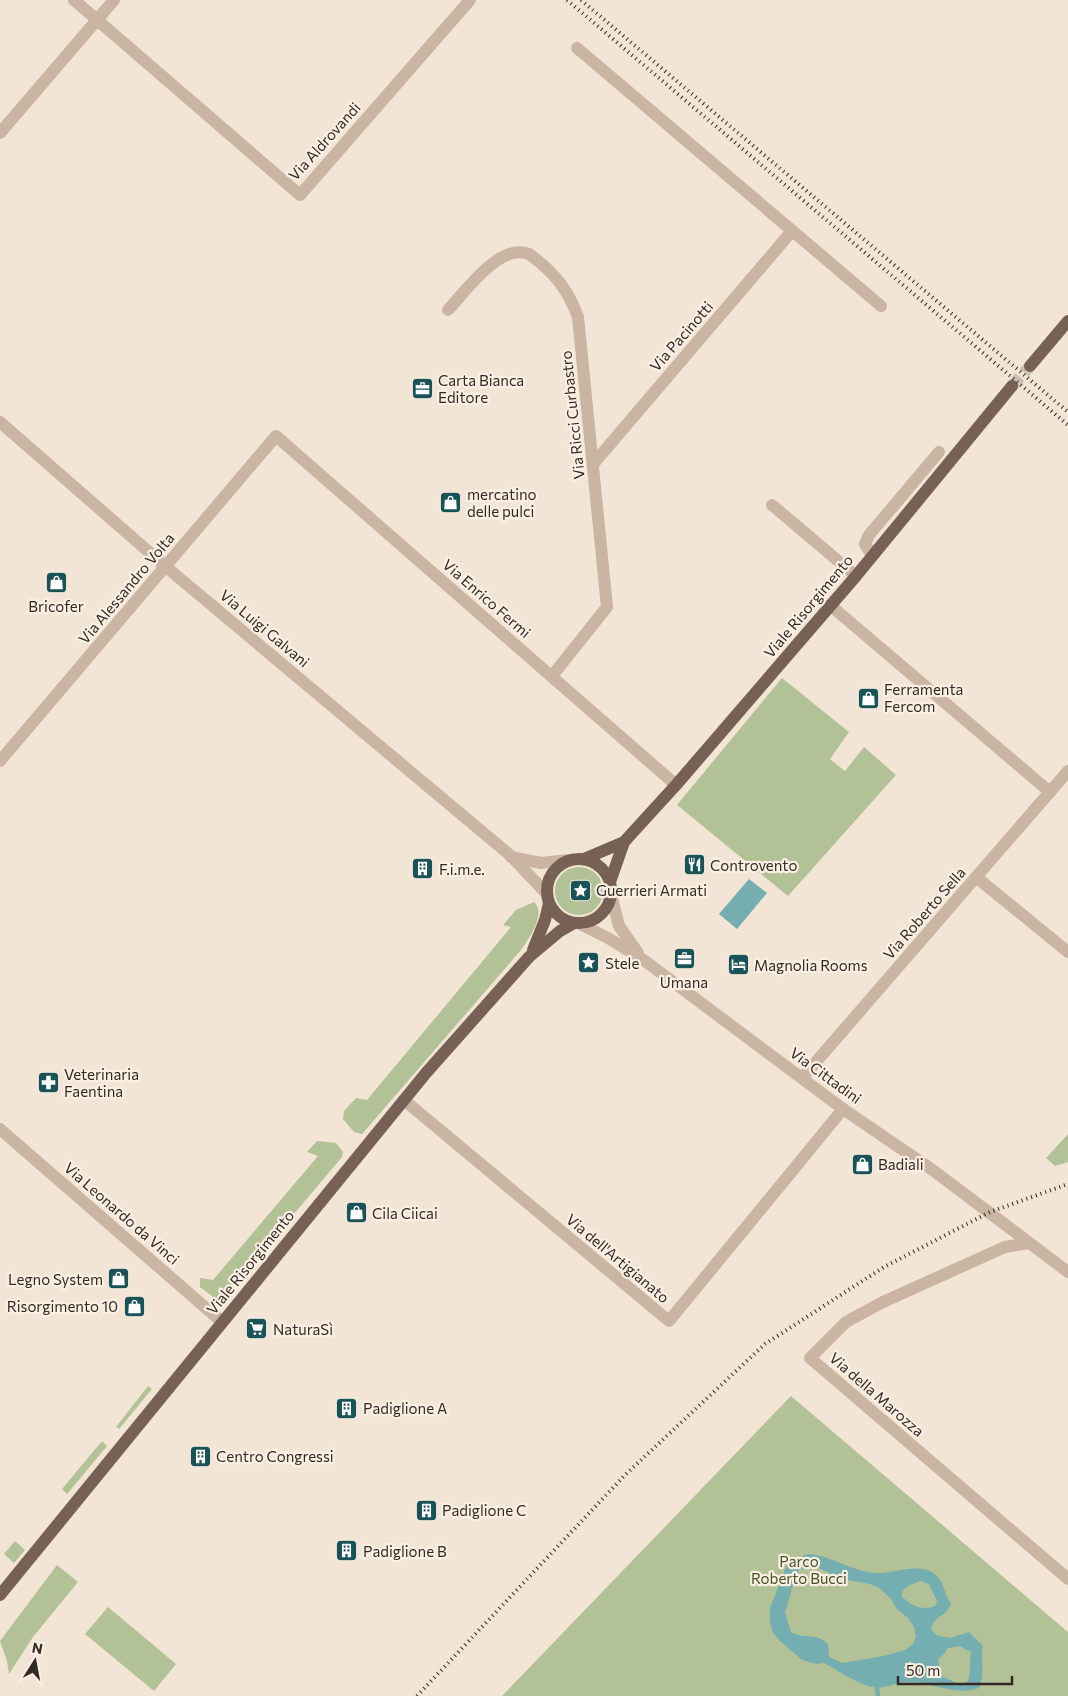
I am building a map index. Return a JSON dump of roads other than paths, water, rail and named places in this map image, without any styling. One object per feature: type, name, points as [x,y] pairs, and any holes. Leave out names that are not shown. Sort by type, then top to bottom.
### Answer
[{"type":"main road","points":[[1030,366],[1068,321]]},
{"type":"main road","name":"Viale Risorgimento","points":[[584,859],[624,842],[676,785],[856,576],[1012,386]]},
{"type":"main road","name":"Viale Risorgimento","points":[[611,888],[624,842]]},
{"type":"main road","points":[[584,859],[601,867],[611,888],[609,902],[600,915],[585,922],[576,923],[558,915],[548,899],[547,887],[553,871],[568,860],[584,859]]},
{"type":"main road","name":"Viale Risorgimento","points":[[529,957],[545,920],[548,899]]},
{"type":"main road","name":"Viale Risorgimento","points":[[1,1595],[404,1100],[529,957],[560,931],[576,923]]},
{"type":"street","points":[[74,0],[97,20]]},
{"type":"street","points":[[0,133],[114,0]]},
{"type":"street","name":"Via Aldrovandi","points":[[97,20],[300,195],[470,0]]},
{"type":"street","points":[[577,48],[880,306]]},
{"type":"street","name":"Via Pacinotti","points":[[594,463],[792,231]]},
{"type":"street","name":"Via Ricci Curbastro","points":[[448,310],[495,260],[510,253],[528,254],[555,276],[566,288],[578,317],[607,607],[552,676]]},
{"type":"street","name":"Via Luigi Galvani","points":[[0,422],[165,566],[510,856],[548,899]]},
{"type":"street","name":"Via Alessandro Volta","points":[[0,761],[276,436]]},
{"type":"street","name":"Via Enrico Fermi","points":[[276,436],[676,785]]},
{"type":"street","points":[[872,555],[865,544],[869,534],[939,452]]},
{"type":"street","points":[[772,505],[856,576]]},
{"type":"street","points":[[830,605],[1050,792]]},
{"type":"street","name":"Via Roberto Sella","points":[[802,1078],[1068,771]]},
{"type":"street","name":"Via Luigi Galvani","points":[[510,856],[541,863],[568,860]]},
{"type":"street","points":[[976,877],[1068,952]]},
{"type":"street","name":"Via Cittadini","points":[[611,888],[619,926],[645,961]]},
{"type":"street","name":"Via Cittadini","points":[[576,923],[645,961],[843,1109],[990,1212],[1068,1272]]},
{"type":"street","name":"Via dell'Artigianato","points":[[404,1100],[669,1321],[843,1109]]},
{"type":"street","name":"Via Leonardo da Vinci","points":[[0,1130],[222,1322]]},
{"type":"street","name":"Via della Marozza","points":[[1029,1243],[1005,1247],[876,1306],[846,1322],[810,1358],[1068,1579]]},
{"type":"water","points":[[749,879],[767,893],[737,929],[719,914]]},
{"type":"water","points":[[809,1554],[866,1572],[882,1573],[919,1568],[932,1572],[939,1579],[951,1604],[947,1611],[935,1621],[931,1629],[936,1635],[950,1638],[969,1632],[983,1646],[983,1672],[979,1688],[961,1691],[909,1682],[877,1688],[854,1680],[824,1663],[816,1664],[802,1660],[779,1640],[773,1633],[770,1623],[770,1608],[786,1567],[793,1559]],"holes":[[[813,1565],[841,1579],[870,1584],[879,1588],[891,1599],[896,1608],[908,1618],[914,1627],[916,1636],[913,1644],[905,1650],[884,1656],[842,1663],[829,1657],[828,1644],[823,1640],[791,1632],[785,1613],[799,1570]],[[920,1581],[929,1584],[937,1601],[935,1606],[917,1607],[902,1597],[905,1588]],[[959,1646],[971,1652],[968,1681],[961,1685],[941,1676],[938,1659],[948,1648]]]},
{"type":"waterway","points":[[877,1687],[878,1696]]},
{"type":"tunnel","points":[[1012,386],[1030,366]]},
{"type":"railway","points":[[567,0],[1068,425]]},
{"type":"railway","points":[[581,0],[1068,412]]},
{"type":"railway","points":[[417,1696],[625,1475],[765,1344],[884,1267],[990,1212],[1068,1184]]},
{"type":"place","name":"Carta Bianca Editore","points":[[422,389]]},
{"type":"place","name":"mercatino delle pulci","points":[[451,503]]},
{"type":"place","name":"Bricofer","points":[[56,583]]},
{"type":"place","name":"Ferramenta Fercom","points":[[868,698]]},
{"type":"place","name":"Controvento","points":[[694,865]]},
{"type":"place","name":"F.i.m.e.","points":[[423,869]]},
{"type":"place","name":"Guerrieri Armati","points":[[580,890]]},
{"type":"place","name":"Umana","points":[[684,959]]},
{"type":"place","name":"Stele","points":[[589,963]]},
{"type":"place","name":"Magnolia Rooms","points":[[738,965]]},
{"type":"place","name":"Veterinaria Faentina","points":[[48,1083]]},
{"type":"place","name":"Badiali","points":[[862,1164]]},
{"type":"place","name":"Cila Ciicai","points":[[356,1213]]},
{"type":"place","name":"Legno System","points":[[119,1279]]},
{"type":"place","name":"Risorgimento 10","points":[[134,1306]]},
{"type":"place","name":"NaturaSì","points":[[257,1329]]},
{"type":"place","name":"Padiglione A","points":[[347,1408]]},
{"type":"place","name":"Centro Congressi","points":[[200,1456]]},
{"type":"place","name":"Padiglione C","points":[[426,1510]]},
{"type":"place","name":"Padiglione B","points":[[347,1551]]},
{"type":"park label","name":"Parco Roberto Bucci","points":[[799,1570]]}]
